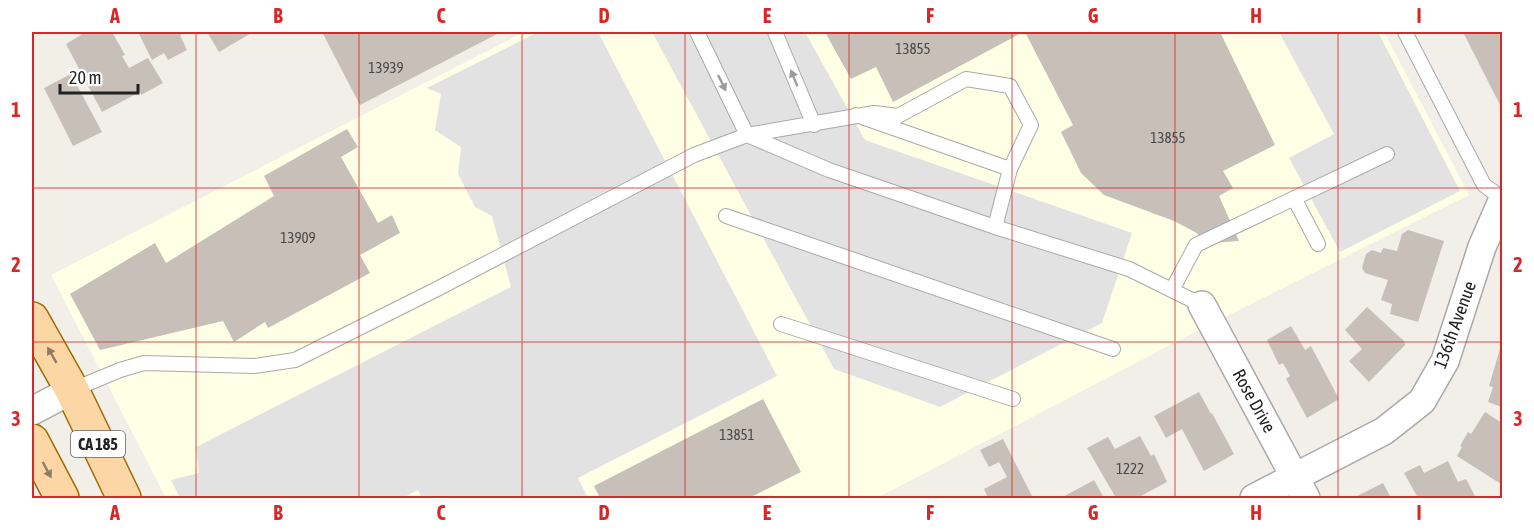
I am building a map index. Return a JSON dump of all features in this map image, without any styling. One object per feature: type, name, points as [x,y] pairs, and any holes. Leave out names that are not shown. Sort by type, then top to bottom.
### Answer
[{"type":"main road","name":"CA 185","points":[[32,319],[72,390],[124,498]]},
{"type":"main road","points":[[32,441],[62,498]]},
{"type":"street","name":"136th Avenue","points":[[1254,498],[1300,487],[1384,431],[1422,401],[1445,360],[1482,247],[1503,200]]},
{"type":"street","name":"Rose Drive","points":[[1202,305],[1300,487]]},
{"type":"street","points":[[32,411],[72,390]]},
{"type":"lane","points":[[697,32],[747,135],[829,170],[995,227],[1129,269],[1202,305]]},
{"type":"lane","points":[[775,32],[814,125]]},
{"type":"lane","points":[[1405,32],[1484,185],[1503,200]]},
{"type":"lane","points":[[72,390],[120,370],[144,363],[254,366],[295,360],[694,155],[747,135],[814,125],[856,115],[873,113],[898,116],[966,79],[1010,86],[1031,125],[1010,169],[995,227]]},
{"type":"lane","points":[[856,115],[1010,169]]},
{"type":"lane","points":[[1172,290],[1196,245],[1387,154]]},
{"type":"lane","points":[[1294,198],[1318,244]]},
{"type":"lane","points":[[726,216],[1113,349]]},
{"type":"lane","points":[[782,324],[1013,399]]},
{"type":"shaded area","points":[[524,32],[1384,32],[1469,195],[1195,332],[877,498],[166,498],[51,275]]},
{"type":"shaded area","points":[[538,32],[598,32],[777,376],[578,478],[588,498],[422,498],[418,490],[402,498],[180,498],[171,480],[199,473],[196,447],[511,287],[492,216],[475,207],[458,174],[461,147],[435,130],[441,94],[427,88]]},
{"type":"shaded area","points":[[652,32],[805,32],[865,140],[1132,233],[1102,323],[940,407],[834,369]]},
{"type":"shaded area","points":[[1279,32],[1378,32],[1460,191],[1340,252],[1289,158],[1334,134]]},
{"type":"building","points":[[79,32],[112,32],[125,55],[122,56],[129,68],[148,58],[163,83],[102,112],[66,44],[81,35]]},
{"type":"building","points":[[138,32],[188,32],[180,35],[187,50],[168,60],[164,53],[152,60]]},
{"type":"building","points":[[207,32],[253,32],[219,52]]},
{"type":"building","points":[[322,32],[501,32],[360,105]]},
{"type":"building","points":[[825,32],[1023,32],[893,102],[876,67],[851,79]]},
{"type":"building","points":[[1025,32],[1220,32],[1275,145],[1223,171],[1233,188],[1219,196],[1239,241],[1209,243],[1195,232],[1174,221],[1104,195],[1081,173],[1061,132],[1073,125]]},
{"type":"building","points":[[1463,32],[1502,32],[1502,109]]},
{"type":"building","points":[[71,74],[102,132],[73,146],[44,88]]},
{"type":"building","points":[[347,129],[358,147],[341,157],[378,223],[392,215],[400,233],[360,255],[370,273],[268,328],[265,322],[234,342],[223,321],[100,350],[70,294],[155,243],[166,263],[274,196],[264,176]]},
{"type":"building","points":[[1408,230],[1444,241],[1418,322],[1390,314],[1392,304],[1381,300],[1388,280],[1365,273],[1362,268],[1366,254],[1372,250],[1381,253],[1383,248],[1397,251],[1402,234]]},
{"type":"building","points":[[1367,307],[1404,341],[1405,345],[1369,382],[1349,361],[1362,349],[1345,330]]},
{"type":"building","points":[[1291,326],[1305,350],[1311,346],[1339,399],[1307,418],[1286,379],[1290,376],[1283,363],[1279,365],[1267,340]]},
{"type":"building","points":[[1502,342],[1502,407],[1488,402],[1493,387],[1489,386]]},
{"type":"building","points":[[1199,392],[1234,454],[1204,471],[1182,429],[1166,438],[1154,416]]},
{"type":"building","points":[[763,399],[801,472],[749,498],[600,498],[594,486]]},
{"type":"building","points":[[1485,412],[1502,423],[1501,484],[1457,456],[1468,432],[1471,434]]},
{"type":"building","points":[[1140,436],[1151,456],[1154,454],[1167,482],[1137,498],[1116,498],[1087,448],[1108,437],[1115,449]]},
{"type":"building","points":[[1003,439],[1033,498],[983,498],[987,496],[984,489],[1007,477],[999,462],[989,467],[980,450]]},
{"type":"building","points":[[1448,461],[1458,482],[1466,479],[1476,498],[1418,498],[1404,473],[1420,465],[1424,473]]},
{"type":"building","points":[[1094,480],[1104,498],[1061,498]]},
{"type":"building","points":[[1383,483],[1391,498],[1353,498]]}]
